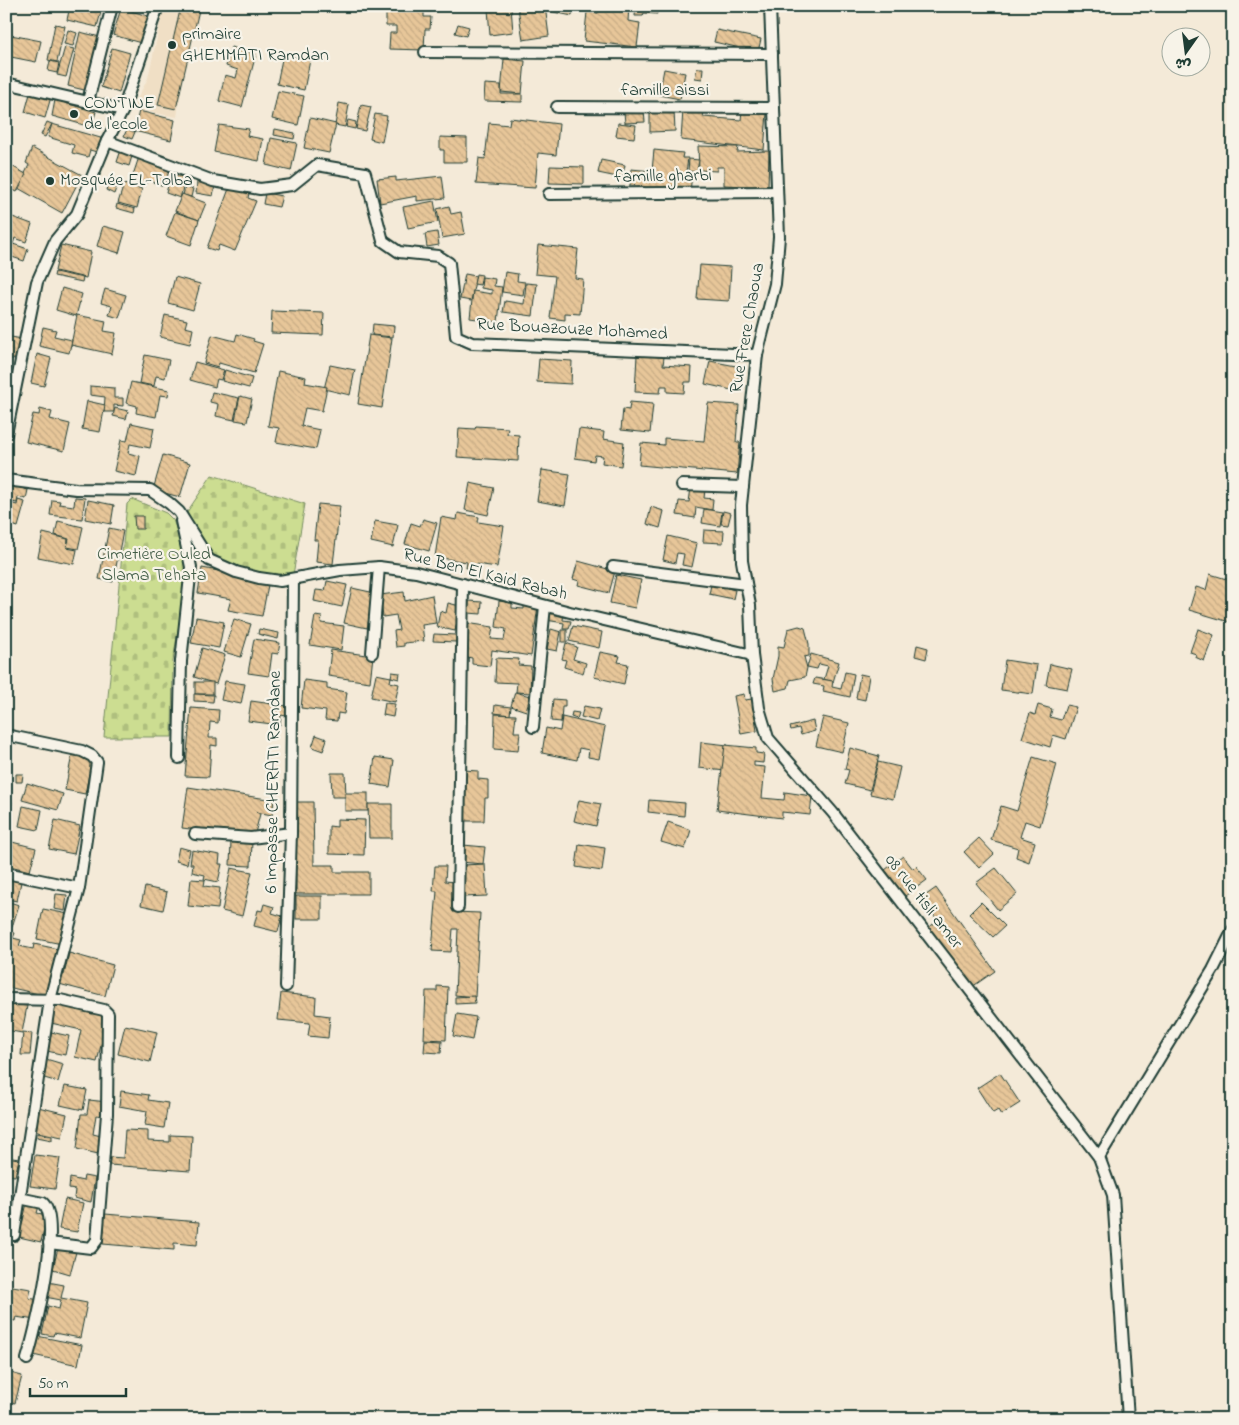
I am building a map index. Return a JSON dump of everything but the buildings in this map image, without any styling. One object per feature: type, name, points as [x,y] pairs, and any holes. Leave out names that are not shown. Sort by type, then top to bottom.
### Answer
[{"type":"street","points":[[88,101],[112,6]]},
{"type":"street","points":[[6,434],[37,282],[55,241],[77,214],[107,141],[123,110],[158,6]]},
{"type":"street","name":"Rue Frere Chaoua","points":[[752,655],[750,606],[742,561],[741,505],[757,355],[775,284],[779,237],[770,6]]},
{"type":"street","points":[[425,52],[772,54]]},
{"type":"street","points":[[6,83],[123,110]]},
{"type":"street","name":"famille aissi","points":[[557,106],[774,108]]},
{"type":"street","name":"Rue Bouazouze Mohamed","points":[[107,141],[213,181],[260,188],[292,185],[317,165],[365,173],[383,241],[399,252],[438,256],[449,263],[456,336],[472,343],[757,355]]},
{"type":"street","name":"famille gharbi","points":[[549,194],[777,192]]},
{"type":"street","name":"Rue Ben El Kaid Rabah","points":[[6,480],[68,488],[150,490],[179,512],[209,560],[236,572],[259,578],[280,581],[340,570],[379,567],[416,572],[545,606],[752,655]]},
{"type":"street","points":[[682,485],[743,487]]},
{"type":"street","points":[[179,512],[191,567],[181,661],[179,758]]},
{"type":"street","points":[[372,653],[379,567]]},
{"type":"street","points":[[613,567],[746,584]]},
{"type":"street","name":"6 Impasse CHERATI Ramdane","points":[[286,986],[291,833],[293,579]]},
{"type":"street","points":[[458,907],[463,584]]},
{"type":"street","points":[[533,727],[545,606]]},
{"type":"street","name":"08 rue tisli amer","points":[[752,655],[759,708],[768,738],[833,813],[1099,1157],[1113,1195],[1128,1419]]},
{"type":"street","points":[[6,734],[82,751],[92,756],[97,762],[79,888],[50,1000],[14,1235]]},
{"type":"street","points":[[195,834],[252,838],[291,833]]},
{"type":"street","points":[[6,873],[79,888]]},
{"type":"street","points":[[1099,1157],[1213,970],[1233,930]]},
{"type":"street","points":[[6,1000],[60,1000],[104,1010],[108,1014],[107,1114],[97,1240],[91,1248],[49,1243]]},
{"type":"street","points":[[19,1198],[43,1203],[47,1206],[49,1243],[41,1308],[28,1358]]},
{"type":"shaded area","name":"primaire GHEMMATI Ramdan","points":[[164,6],[193,12],[177,117],[132,109],[148,78]]},
{"type":"green space","name":"Cimetière Ouled Slama Tehata","points":[[212,475],[305,504],[293,575],[279,579],[236,570],[211,558],[198,539],[187,512]]},
{"type":"green space","name":"Cimetière Ouled Slama Tehata","points":[[132,499],[166,513],[173,520],[189,563],[173,661],[172,737],[104,737],[127,504]]},
{"type":"place","name":"primaire GHEMMATI Ramdan","points":[[172,45]]},
{"type":"place","name":"CONTINE de l'ecole","points":[[74,114]]},
{"type":"place","name":"Mosquée EL-Tolba","points":[[50,181]]}]
